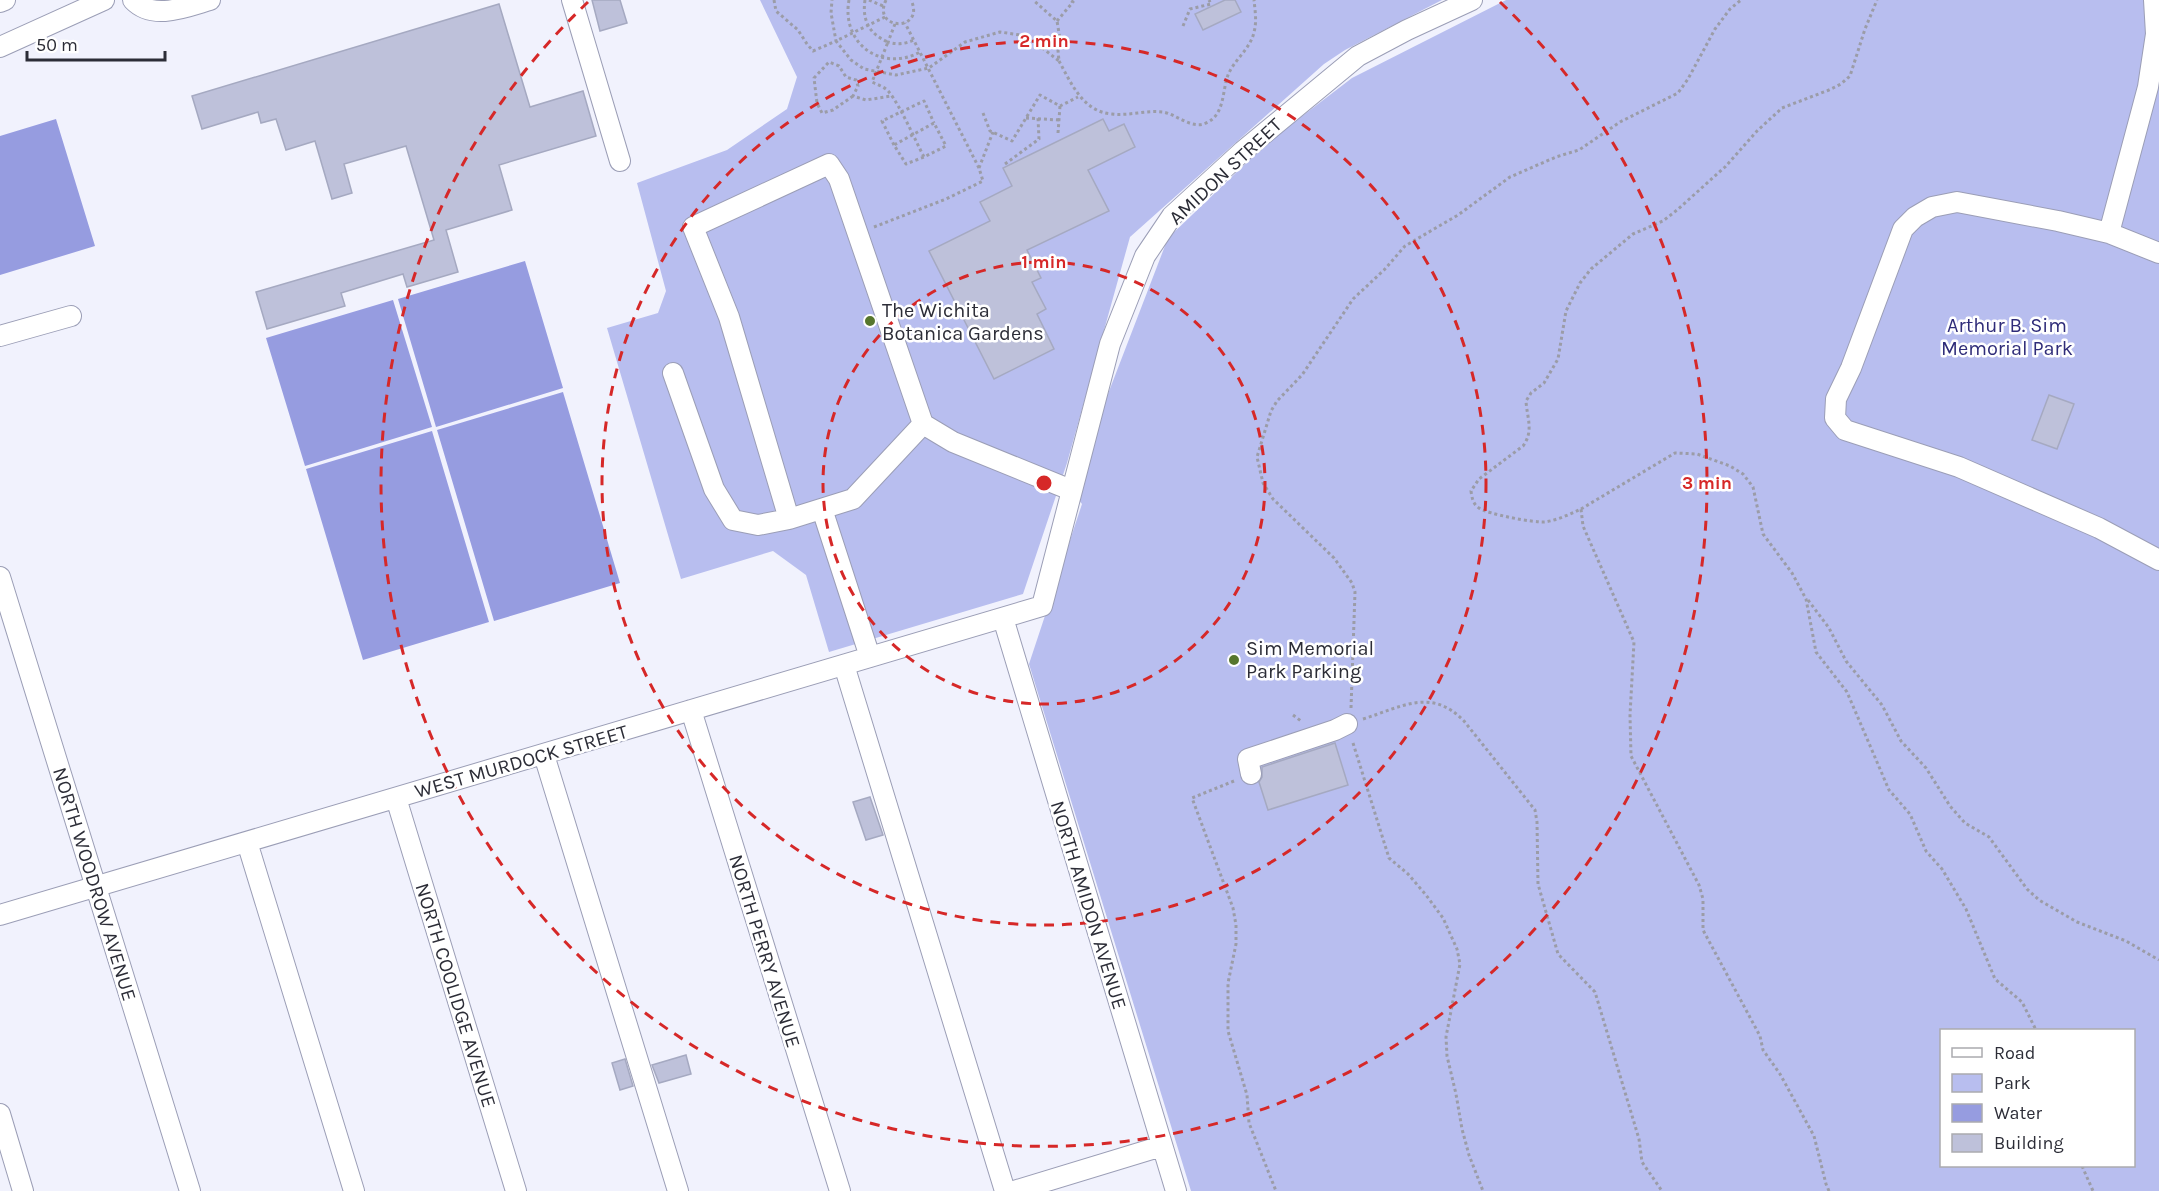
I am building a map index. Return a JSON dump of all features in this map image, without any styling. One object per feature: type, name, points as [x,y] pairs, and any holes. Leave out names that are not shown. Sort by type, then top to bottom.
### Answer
[{"type":"street","points":[[0,2],[6,0]]},
{"type":"street","points":[[0,47],[104,0]]},
{"type":"street","points":[[133,0],[144,8],[164,11],[210,0]]},
{"type":"street","points":[[572,0],[620,161]]},
{"type":"street","name":"AMIDON STREET","points":[[1042,606],[1110,344],[1145,256],[1172,216],[1243,151],[1358,56],[1472,0]]},
{"type":"street","points":[[2109,233],[2148,87],[2156,34],[2154,0]]},
{"type":"street","points":[[789,519],[729,317],[693,228],[829,164],[839,179],[923,424],[953,442],[1071,490]]},
{"type":"street","points":[[2159,254],[2109,233],[2058,221],[1957,202],[1932,207],[1914,217],[1903,229],[1851,368],[1836,399],[1835,418],[1845,430],[1851,433],[1959,466],[2099,528],[2159,560]]},
{"type":"street","points":[[0,336],[71,316]]},
{"type":"street","points":[[673,373],[714,489],[733,520],[758,525],[789,519],[853,499],[923,424]]},
{"type":"street","points":[[822,509],[870,657]]},
{"type":"street","name":"NORTH WOODROW AVENUE","points":[[0,577],[189,1191]]},
{"type":"street","name":"WEST MURDOCK STREET","points":[[0,915],[1042,606]]},
{"type":"street","name":"NORTH AMIDON AVENUE","points":[[1003,618],[1176,1191]]},
{"type":"street","points":[[844,665],[1005,1191]]},
{"type":"street","name":"NORTH PERRY AVENUE","points":[[691,710],[840,1191]]},
{"type":"street","points":[[1251,774],[1248,759],[1347,724]]},
{"type":"street","points":[[544,755],[678,1191]]},
{"type":"street","name":"NORTH COOLIDGE AVENUE","points":[[396,798],[516,1191]]},
{"type":"street","points":[[247,842],[354,1191]]},
{"type":"street","points":[[0,1114],[23,1191]]},
{"type":"street","points":[[1014,1191],[1162,1146]]},
{"type":"path","points":[[774,0],[776,11],[798,30],[813,51],[885,17]]},
{"type":"path","points":[[832,0],[831,13],[836,41],[851,60],[864,69],[896,75],[929,68],[965,42],[1000,32],[1027,36],[1059,61]]},
{"type":"path","points":[[849,0],[847,12],[851,33],[857,42],[869,52],[899,60],[920,52]]},
{"type":"path","points":[[883,6],[867,0],[863,12],[867,26],[879,38],[888,42],[895,44],[914,40]]},
{"type":"path","points":[[886,0],[883,6],[885,17],[895,24],[905,23],[914,13],[911,0]]},
{"type":"path","points":[[1033,0],[1057,21],[1060,39],[1057,40],[1059,61],[1078,97],[1110,115],[1164,112],[1194,124],[1205,124],[1221,107],[1229,72],[1254,33],[1256,12],[1254,0]]},
{"type":"path","points":[[1057,21],[1073,2],[1070,0]]},
{"type":"path","points":[[1183,26],[1190,9],[1211,4],[1209,0]]},
{"type":"path","points":[[1483,1191],[1462,1129],[1447,1056],[1446,1037],[1460,964],[1457,949],[1443,918],[1426,895],[1408,874],[1389,858],[1347,724],[1351,706],[1355,592],[1352,583],[1334,558],[1273,499],[1263,483],[1257,456],[1271,411],[1277,401],[1302,375],[1353,299],[1384,270],[1405,246],[1458,215],[1510,177],[1579,150],[1620,122],[1678,93],[1715,29],[1730,9],[1741,0]]},
{"type":"path","points":[[1877,0],[1865,28],[1850,76],[1829,90],[1782,108],[1757,131],[1725,167],[1677,210],[1663,221],[1633,234],[1592,269],[1580,283],[1566,311],[1558,359],[1544,383],[1531,393],[1526,401],[1530,430],[1528,439],[1479,479],[1471,492],[1472,500],[1479,509],[1518,519],[1543,522],[1561,518],[1581,509],[1675,453],[1698,454],[1716,460],[1743,474],[1753,486],[1763,534],[1792,573],[1806,599],[1829,628],[1846,661],[1882,705],[1902,741],[1926,768],[1950,806],[1965,823],[1989,837],[2027,889],[2039,900],[2077,922],[2119,938],[2159,960]]},
{"type":"path","points":[[874,227],[946,199],[983,181],[979,168],[905,23]]},
{"type":"path","points":[[895,24],[872,82],[888,90],[924,157]]},
{"type":"path","points":[[829,62],[839,66],[846,77],[856,80],[858,86],[853,96],[833,110],[822,113],[817,103],[814,78],[829,62]]},
{"type":"path","points":[[983,113],[990,131],[1012,141],[1040,95],[1060,106]]},
{"type":"path","points":[[853,96],[866,100],[891,96]]},
{"type":"path","points":[[1060,106],[1078,97]]},
{"type":"path","points":[[924,101],[946,147],[906,164],[882,122],[900,112],[924,101]]},
{"type":"path","points":[[1058,133],[1060,106]]},
{"type":"path","points":[[1026,118],[1059,120]]},
{"type":"path","points":[[1005,164],[1039,139],[1038,118]]},
{"type":"path","points":[[894,145],[934,123]]},
{"type":"path","points":[[979,168],[993,132]]},
{"type":"path","points":[[1581,509],[1583,526],[1634,642],[1630,715],[1631,756],[1699,885],[1703,899],[1703,930],[1760,1036],[1763,1050],[1780,1074],[1814,1136],[1829,1191]]},
{"type":"path","points":[[1806,599],[1816,652],[1847,692],[1889,790],[1910,814],[1926,851],[1942,869],[1966,909],[1995,979],[2022,1002],[2036,1029]]},
{"type":"path","points":[[1347,724],[1413,703],[1430,701],[1442,704],[1453,710],[1464,721],[1535,810],[1538,884],[1558,954],[1595,992],[1639,1139],[1642,1162],[1662,1191]]},
{"type":"path","points":[[1251,774],[1192,798],[1233,908],[1236,944],[1228,983],[1228,1031],[1247,1095],[1249,1123],[1276,1191]]},
{"type":"path","points":[[2082,1167],[2093,1191]]},
{"type":"green space","name":"The Wichita Botanica Gardens","points":[[760,0],[1442,0],[1345,50],[1324,64],[1130,237],[1067,463],[1023,594],[829,652],[806,575],[773,551],[681,579],[607,328],[658,313],[666,291],[637,183],[727,150],[787,109],[797,77]]},
{"type":"green space","name":"Arthur B. Sim Memorial Park","points":[[1506,0],[2159,0],[2159,1191],[1191,1191],[1029,664],[1082,504],[1071,490],[1168,238],[1267,143],[1352,78]]},
{"type":"water","points":[[56,119],[95,246],[0,275],[0,136]]},
{"type":"water","points":[[525,261],[563,388],[436,427],[398,299]]},
{"type":"water","points":[[393,300],[432,427],[305,466],[266,338]]},
{"type":"water","points":[[563,392],[620,583],[494,621],[437,430]]},
{"type":"water","points":[[432,431],[489,622],[363,660],[306,469]]},
{"type":"building","points":[[592,0],[620,0],[627,23],[600,31]]},
{"type":"building","points":[[1225,0],[1235,0],[1241,12],[1203,30],[1195,14]]},
{"type":"building","points":[[499,4],[530,107],[583,91],[596,136],[499,165],[512,210],[446,230],[458,272],[407,287],[403,274],[341,293],[345,306],[267,329],[256,292],[434,240],[406,146],[344,164],[352,193],[332,199],[315,141],[286,150],[276,119],[261,123],[258,112],[202,129],[192,96]]},
{"type":"building","points":[[1103,119],[1109,131],[1124,124],[1135,147],[1088,170],[1109,211],[1027,250],[1041,278],[1032,282],[1046,309],[1037,314],[1054,349],[994,379],[929,251],[990,221],[980,202],[1012,186],[1003,168]]},
{"type":"building","points":[[2049,395],[2074,404],[2057,449],[2032,440]]},
{"type":"building","points":[[1335,743],[1348,785],[1268,810],[1259,782],[1262,777],[1262,767]]},
{"type":"building","points":[[870,797],[883,835],[866,840],[853,802]]},
{"type":"building","points":[[686,1055],[691,1074],[659,1083],[652,1065]]},
{"type":"building","points":[[625,1059],[633,1086],[620,1090],[612,1063]]},
{"type":"place","name":"The Wichita Botanica Gardens","points":[[870,321]]},
{"type":"place","name":"Sim Memorial Park Parking","points":[[1234,660]]}]
